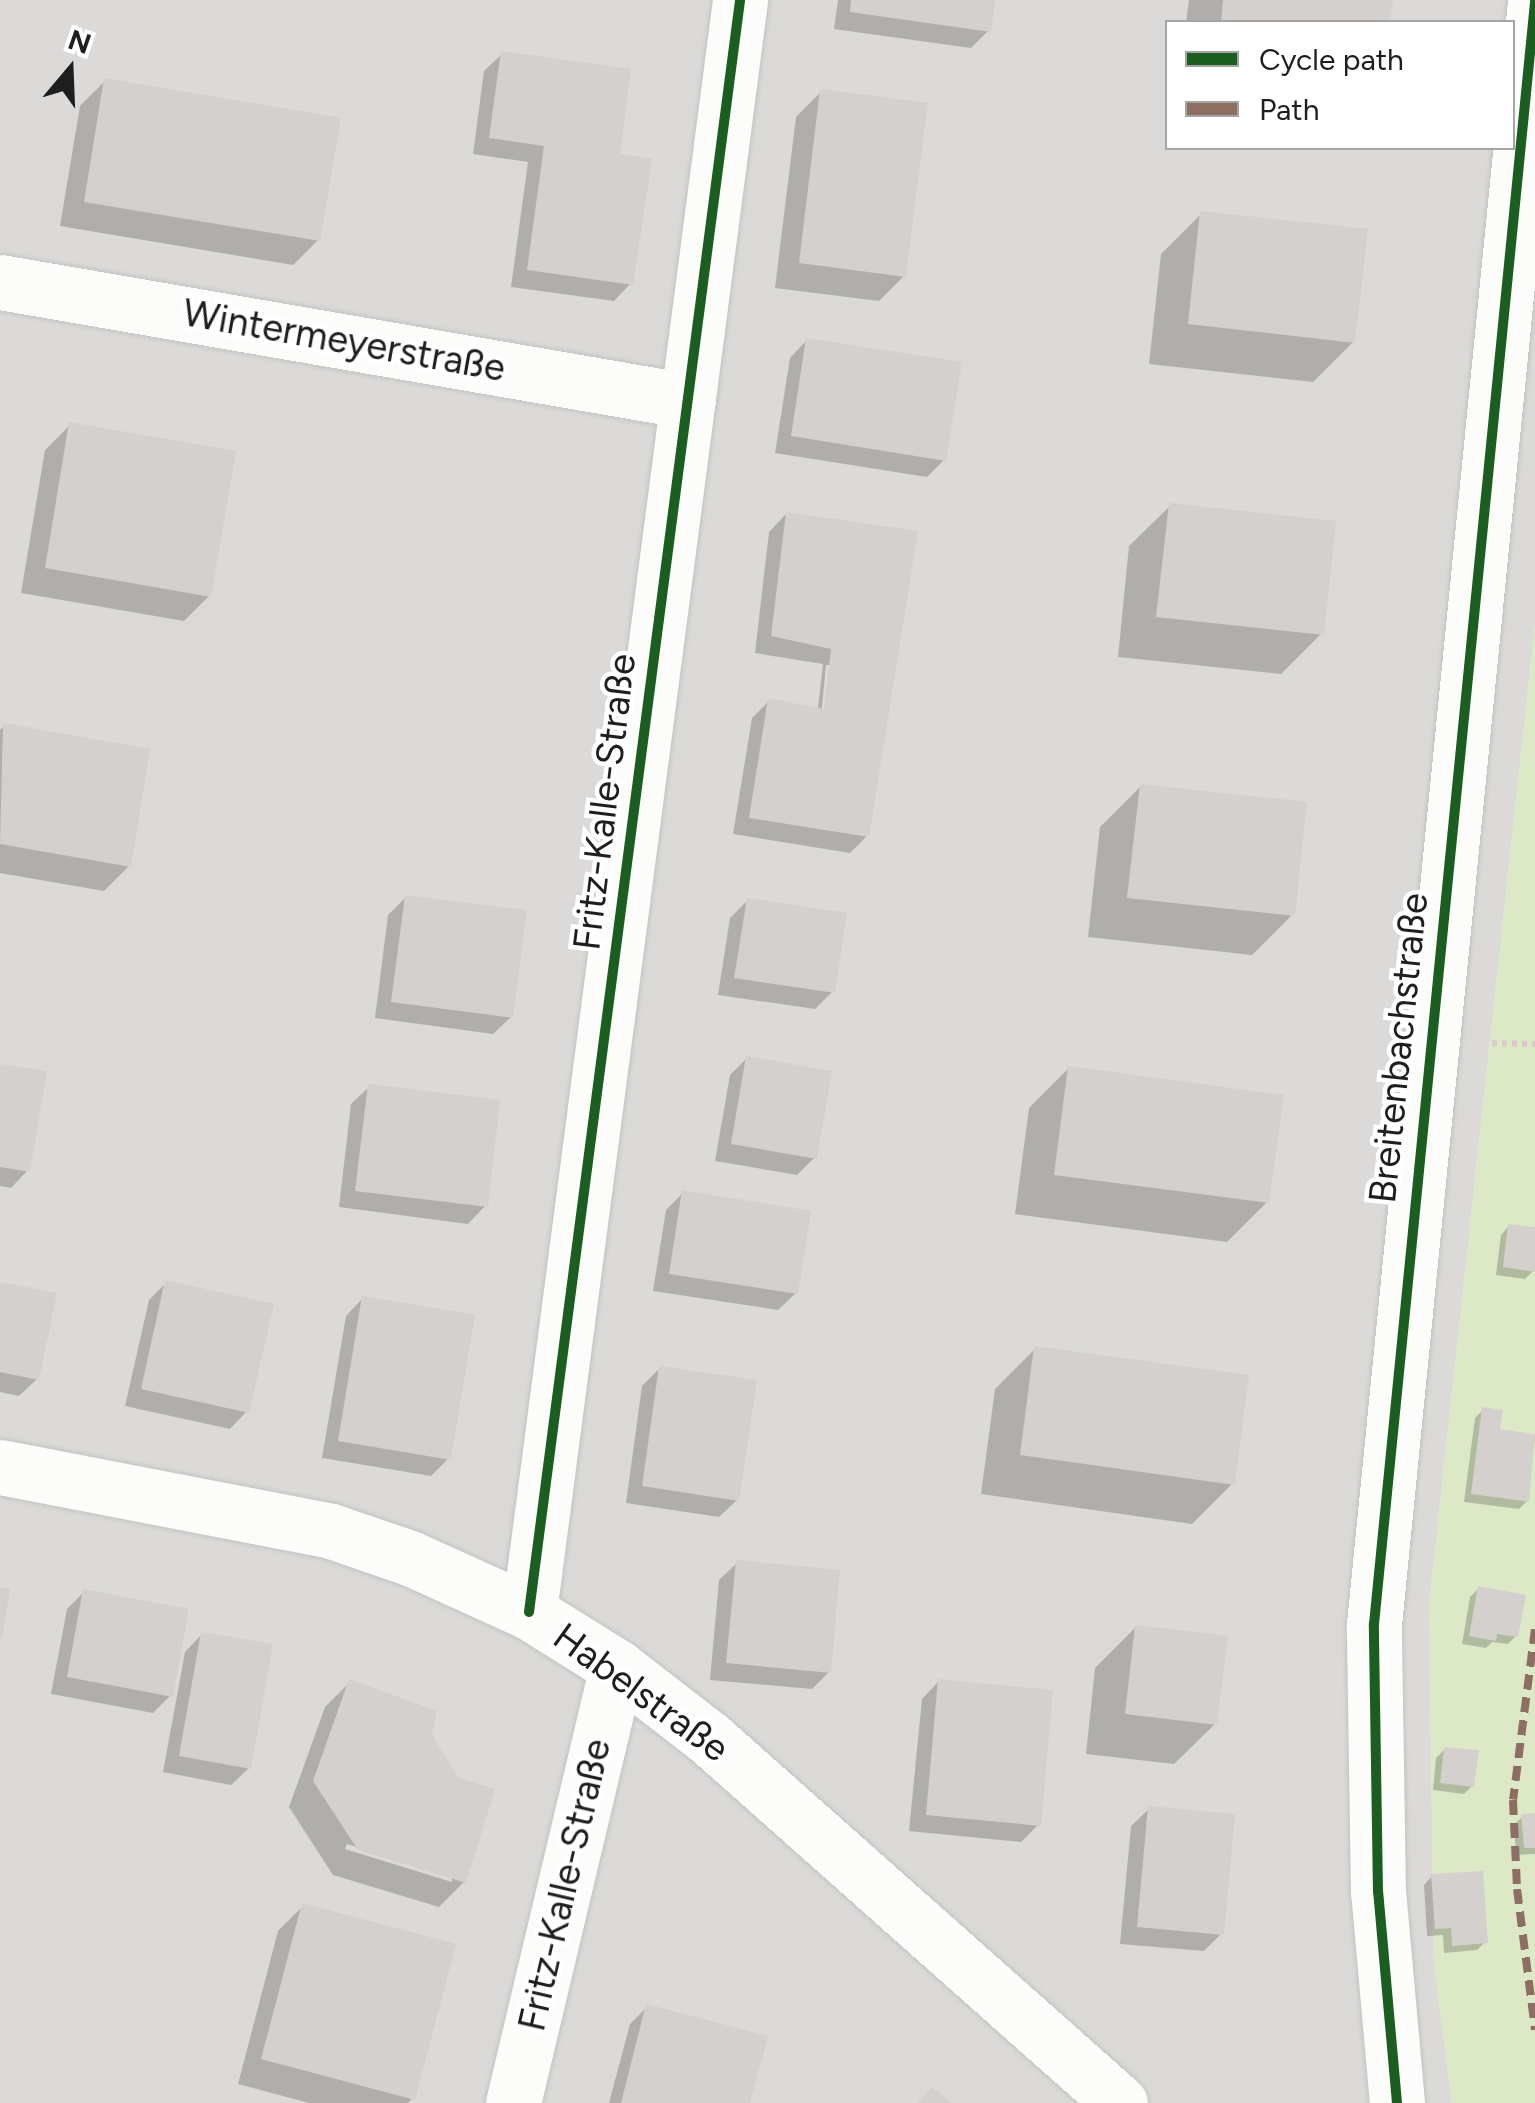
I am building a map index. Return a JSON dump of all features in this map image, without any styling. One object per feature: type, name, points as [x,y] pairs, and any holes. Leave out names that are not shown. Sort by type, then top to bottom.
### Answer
[{"type":"street","name":"Fritz-Kalle-Straße","points":[[528,1612],[740,0]]},
{"type":"street","name":"Breitenbachstraße","points":[[1398,2103],[1378,1892],[1374,1624],[1535,1]]},
{"type":"street","name":"Wintermeyerstraße","points":[[0,282],[688,401]]},
{"type":"street","name":"Habelstraße","points":[[0,1467],[331,1532],[410,1558],[528,1612],[617,1666],[710,1739],[1120,2103]]},
{"type":"street","name":"Fritz-Kalle-Straße","points":[[513,2103],[617,1666]]},
{"type":"shaded area","points":[[0,0],[1535,0],[1535,624],[1429,1606],[1434,1965],[1452,2103],[0,2103]]},
{"type":"green space","points":[[1535,624],[1535,2103],[1452,2103],[1434,1965],[1429,1606]]},
{"type":"building","points":[[851,0],[995,0],[991,32],[850,12]]},
{"type":"building","points":[[1223,0],[1393,0],[1390,20],[1221,20]]},
{"type":"building","points":[[501,51],[631,69],[620,154],[652,159],[633,285],[527,270],[544,146],[489,138]]},
{"type":"building","points":[[104,78],[341,118],[320,241],[84,202]]},
{"type":"building","points":[[820,89],[928,103],[906,277],[799,263]]},
{"type":"building","points":[[1200,211],[1368,229],[1355,343],[1188,324]]},
{"type":"building","points":[[806,338],[962,362],[946,461],[791,436]]},
{"type":"building","points":[[69,422],[236,451],[211,597],[45,568]]},
{"type":"building","points":[[1169,503],[1336,521],[1324,635],[1156,617]]},
{"type":"building","points":[[786,512],[918,531],[869,837],[749,818],[768,698],[824,709],[831,649],[771,636]]},
{"type":"building","points":[[3,723],[150,749],[131,867],[0,844]]},
{"type":"building","points":[[1140,784],[1307,802],[1295,916],[1127,898]]},
{"type":"building","points":[[405,895],[527,910],[513,1018],[391,1002]]},
{"type":"building","points":[[747,898],[847,913],[835,993],[734,978]]},
{"type":"building","points":[[746,1056],[832,1071],[817,1159],[731,1144]]},
{"type":"building","points":[[0,1064],[47,1071],[30,1172],[0,1167]]},
{"type":"building","points":[[1068,1066],[1284,1095],[1269,1203],[1054,1175]]},
{"type":"building","points":[[368,1084],[500,1100],[488,1207],[355,1191]]},
{"type":"building","points":[[682,1190],[811,1211],[798,1294],[669,1274]]},
{"type":"building","points":[[1508,1224],[1535,1227],[1535,1272],[1503,1267]]},
{"type":"building","points":[[165,1280],[274,1304],[249,1413],[141,1389]]},
{"type":"building","points":[[0,1282],[57,1293],[39,1380],[0,1372]]},
{"type":"building","points":[[362,1296],[475,1315],[451,1460],[338,1441]]},
{"type":"building","points":[[1034,1346],[1249,1375],[1235,1485],[1020,1455]]},
{"type":"building","points":[[659,1366],[757,1380],[739,1501],[642,1486]]},
{"type":"building","points":[[1482,1407],[1503,1410],[1500,1429],[1535,1434],[1529,1502],[1471,1494]]},
{"type":"building","points":[[736,1560],[840,1570],[831,1673],[726,1663]]},
{"type":"building","points":[[1478,1586],[1526,1595],[1518,1637],[1497,1634],[1496,1641],[1469,1636]]},
{"type":"building","points":[[0,1587],[10,1589],[2,1639],[0,1639]]},
{"type":"building","points":[[83,1589],[189,1609],[173,1697],[67,1677]]},
{"type":"building","points":[[1135,1625],[1228,1636],[1217,1725],[1125,1714]]},
{"type":"building","points":[[201,1632],[273,1644],[251,1769],[179,1756]]},
{"type":"building","points":[[349,1679],[437,1711],[432,1735],[459,1778],[495,1789],[466,1883],[358,1850],[313,1781]]},
{"type":"building","points":[[938,1679],[1053,1690],[1041,1826],[926,1815]]},
{"type":"building","points":[[1444,1747],[1479,1750],[1474,1787],[1440,1783]]},
{"type":"building","points":[[1148,1806],[1235,1814],[1224,1935],[1137,1927]]},
{"type":"building","points":[[1535,1813],[1535,1848],[1524,1848],[1521,1814]]},
{"type":"building","points":[[1483,1871],[1488,1943],[1452,1946],[1451,1928],[1435,1929],[1431,1874]]},
{"type":"building","points":[[302,1903],[456,1944],[415,2100],[261,2059]]},
{"type":"building","points":[[646,2004],[768,2036],[750,2103],[621,2103]]},
{"type":"building","points":[[932,2087],[952,2103],[918,2103]]},
{"type":"marked path","points":[[1535,1629],[1513,1800],[1517,1889],[1535,2030]]},
{"type":"cycle path","points":[[529,1612],[740,0]]},
{"type":"cycle path","points":[[1397,2103],[1378,1892],[1374,1624],[1535,1]]}]
